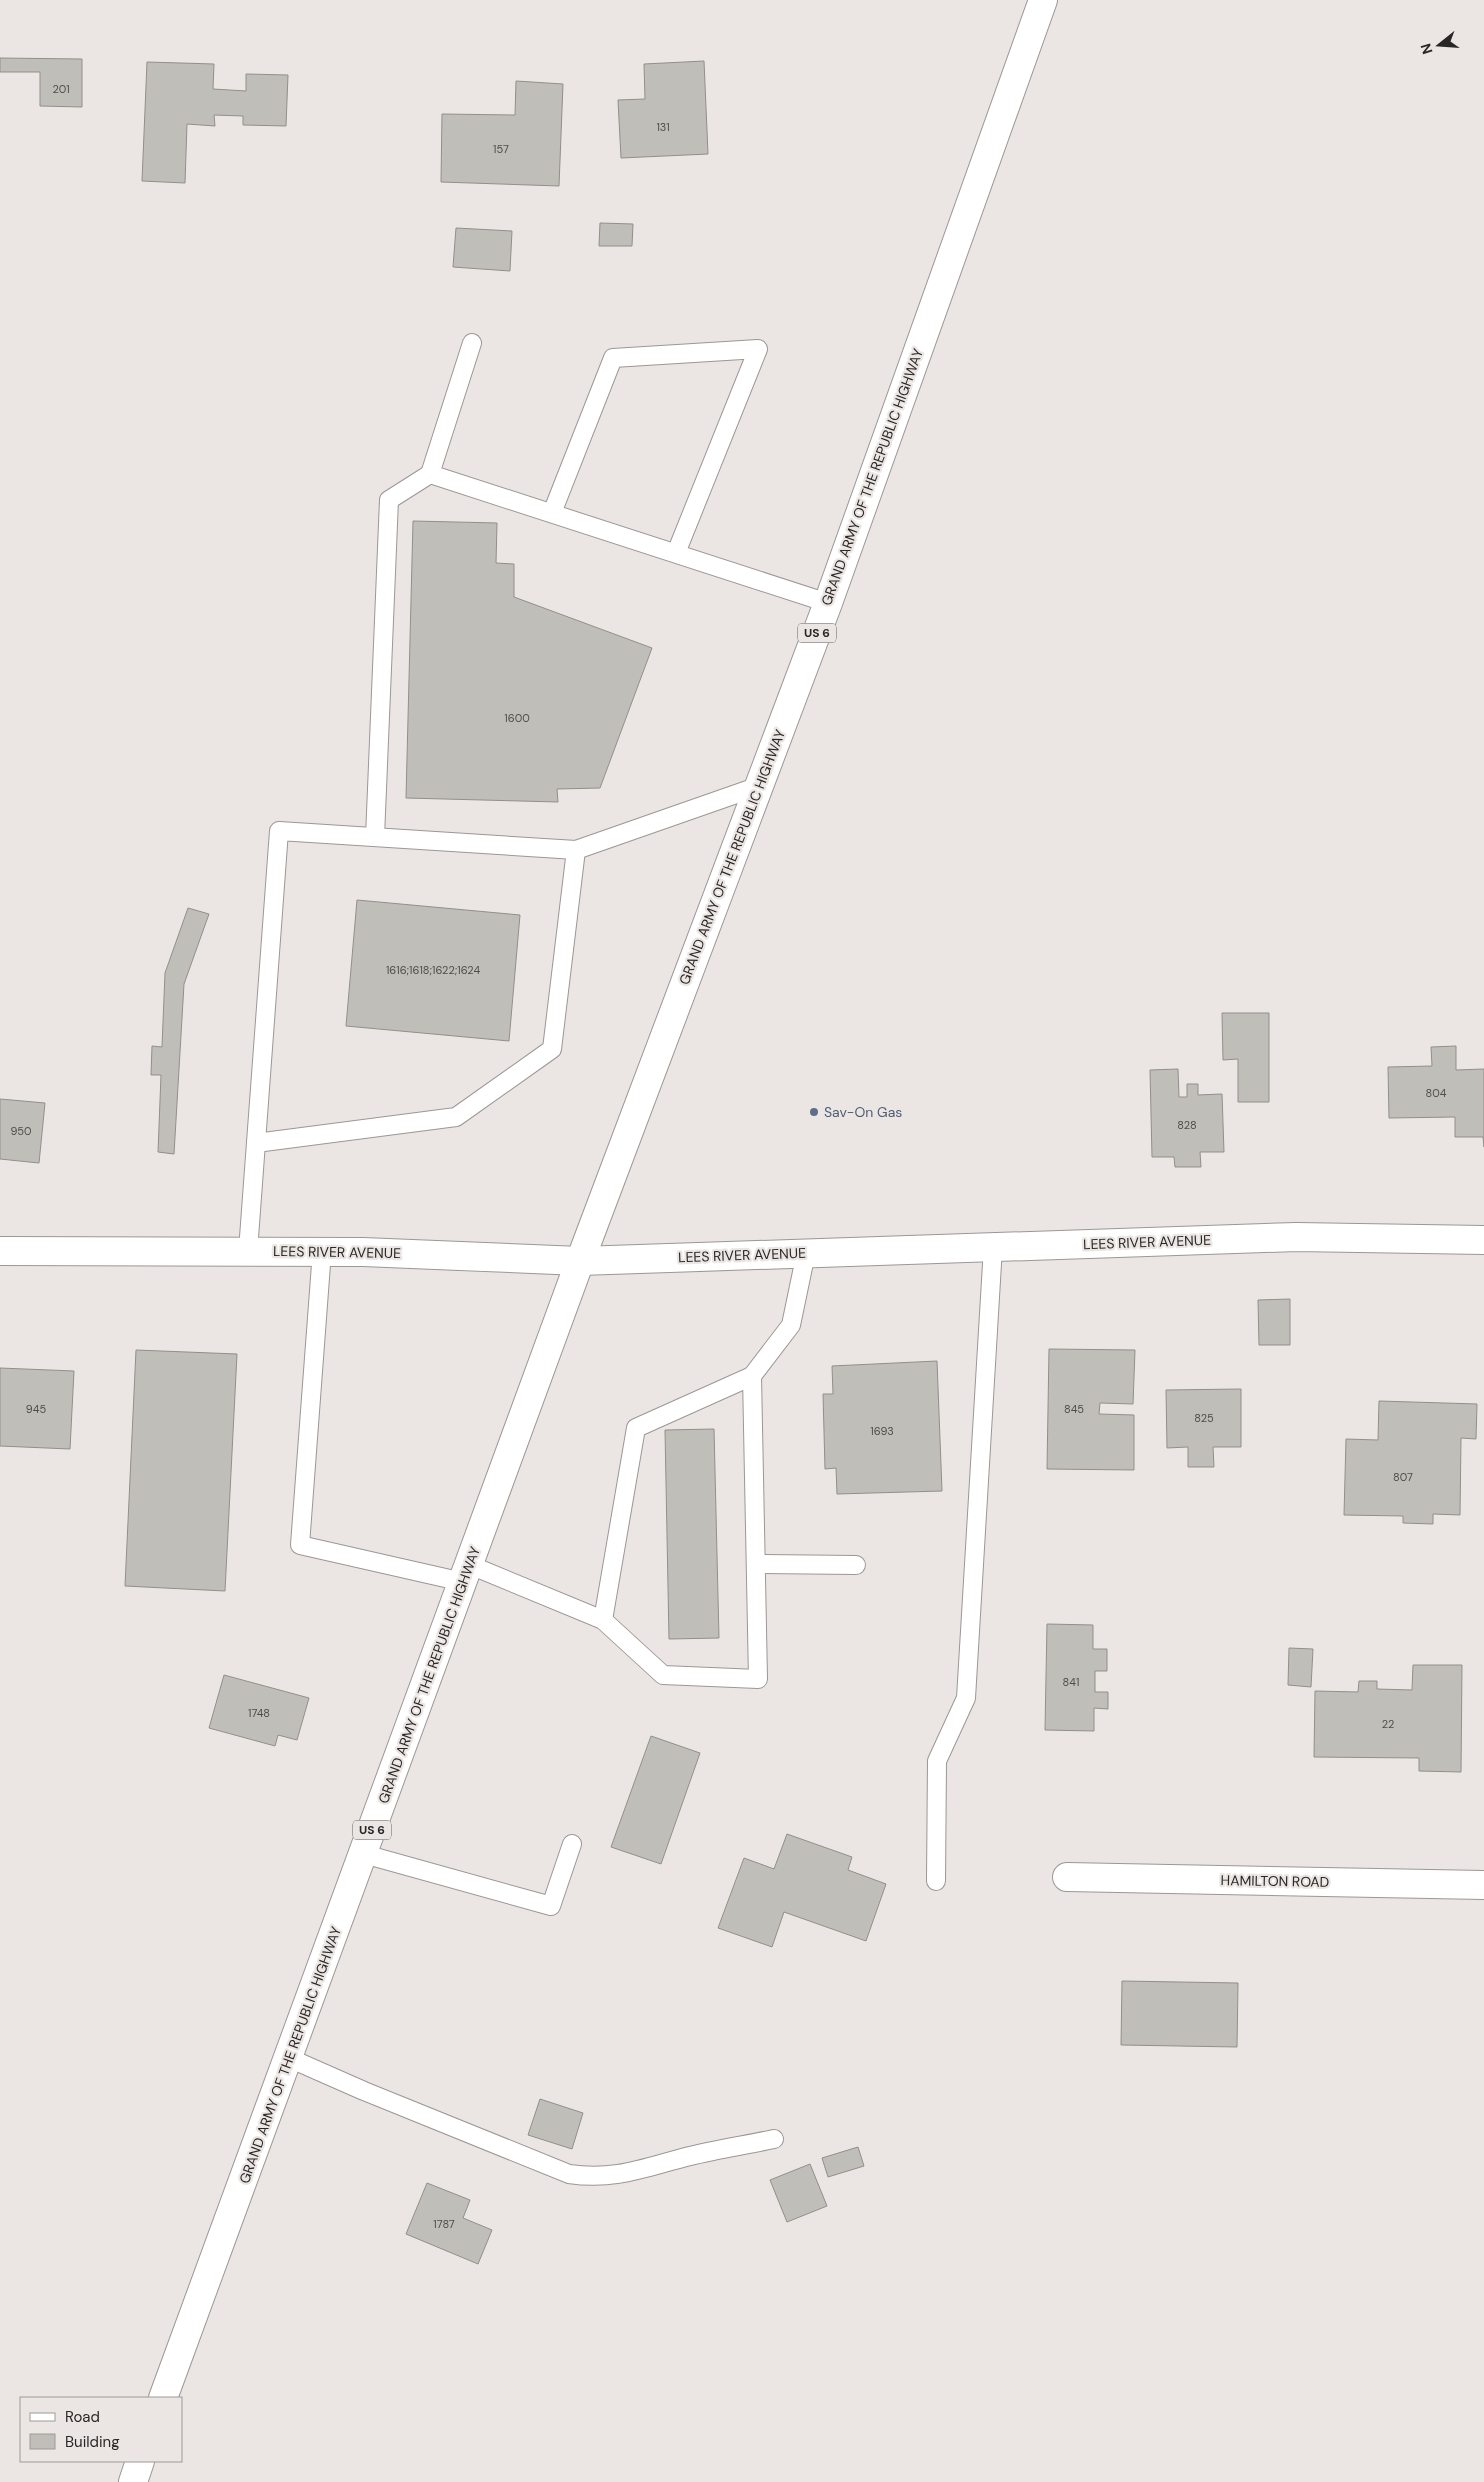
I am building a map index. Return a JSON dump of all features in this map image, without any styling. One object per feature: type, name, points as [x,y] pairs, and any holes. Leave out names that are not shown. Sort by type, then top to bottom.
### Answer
[{"type":"main road","name":"GRAND ARMY OF THE REPUBLIC HIGHWAY","points":[[164,2397],[580,1261],[828,602],[1043,0]]},
{"type":"main road","name":"LEES RIVER AVENUE","points":[[0,1251],[322,1251],[580,1261],[1296,1237],[1484,1240]]},
{"type":"main road","name":"HAMILTON ROAD","points":[[1067,1878],[1484,1885]]},
{"type":"main road","points":[[132,2482],[140,2462]]},
{"type":"lane","points":[[375,837],[389,500],[430,474],[472,343]]},
{"type":"lane","points":[[552,513],[613,358],[758,349],[676,554]]},
{"type":"lane","points":[[430,474],[828,602]]},
{"type":"lane","points":[[248,1251],[279,831],[576,850],[759,786]]},
{"type":"lane","points":[[256,1143],[456,1117],[552,1049],[576,850]]},
{"type":"lane","points":[[936,1881],[937,1761],[966,1698],[993,1247]]},
{"type":"lane","points":[[322,1251],[300,1546],[466,1573],[603,1620],[663,1675],[758,1679],[752,1376]]},
{"type":"lane","points":[[603,1620],[636,1428],[752,1376],[791,1326],[806,1253]]},
{"type":"lane","points":[[756,1564],[856,1565]]},
{"type":"lane","points":[[364,1854],[551,1906],[572,1844]]},
{"type":"lane","points":[[289,2058],[364,2091],[569,2174],[589,2177],[627,2174],[691,2156],[774,2139]]},
{"type":"building","points":[[0,58],[82,59],[82,107],[40,106],[40,72],[0,72]]},
{"type":"building","points":[[704,61],[708,154],[621,158],[618,100],[645,99],[644,64]]},
{"type":"building","points":[[147,62],[214,64],[213,89],[246,91],[246,74],[288,75],[286,126],[243,125],[243,116],[214,115],[215,126],[187,124],[185,183],[142,181]]},
{"type":"building","points":[[516,81],[563,84],[559,186],[441,182],[442,114],[515,115]]},
{"type":"building","points":[[600,223],[633,224],[632,246],[599,246]]},
{"type":"building","points":[[456,228],[512,231],[510,271],[453,267]]},
{"type":"building","points":[[413,521],[497,523],[496,563],[514,564],[514,597],[652,648],[600,788],[557,789],[558,802],[406,798]]},
{"type":"building","points":[[357,900],[520,915],[509,1041],[346,1026]]},
{"type":"building","points":[[188,908],[209,914],[184,984],[174,1154],[158,1152],[161,1075],[151,1075],[152,1046],[162,1047],[165,973]]},
{"type":"building","points":[[1222,1013],[1269,1013],[1269,1102],[1238,1102],[1238,1059],[1223,1060]]},
{"type":"building","points":[[1456,1046],[1456,1070],[1484,1069],[1484,1147],[1483,1137],[1455,1137],[1455,1117],[1389,1118],[1388,1067],[1432,1066],[1431,1047]]},
{"type":"building","points":[[1178,1069],[1179,1097],[1187,1097],[1187,1084],[1198,1084],[1198,1095],[1222,1094],[1224,1152],[1200,1152],[1201,1167],[1175,1167],[1174,1157],[1152,1157],[1150,1070]]},
{"type":"building","points":[[0,1099],[45,1103],[39,1163],[0,1159]]},
{"type":"building","points":[[1290,1299],[1290,1345],[1259,1345],[1258,1300]]},
{"type":"building","points":[[1049,1349],[1135,1350],[1133,1404],[1100,1403],[1099,1414],[1134,1415],[1134,1470],[1047,1469]]},
{"type":"building","points":[[136,1350],[237,1354],[225,1591],[125,1586]]},
{"type":"building","points":[[937,1361],[942,1491],[837,1494],[836,1468],[825,1469],[823,1394],[833,1394],[832,1366]]},
{"type":"building","points":[[0,1368],[74,1371],[70,1449],[0,1446]]},
{"type":"building","points":[[1241,1389],[1241,1447],[1213,1447],[1214,1467],[1188,1467],[1188,1447],[1167,1448],[1166,1390]]},
{"type":"building","points":[[1379,1401],[1477,1404],[1476,1439],[1461,1438],[1460,1515],[1433,1514],[1433,1524],[1403,1523],[1403,1516],[1344,1515],[1346,1439],[1378,1440]]},
{"type":"building","points":[[714,1429],[719,1638],[669,1639],[665,1430]]},
{"type":"building","points":[[1047,1624],[1093,1625],[1093,1649],[1107,1649],[1107,1671],[1095,1671],[1095,1692],[1108,1692],[1108,1709],[1094,1708],[1094,1731],[1045,1730]]},
{"type":"building","points":[[1289,1648],[1313,1649],[1311,1687],[1288,1685]]},
{"type":"building","points":[[1413,1665],[1462,1665],[1461,1772],[1419,1771],[1419,1758],[1314,1757],[1315,1691],[1358,1692],[1359,1681],[1377,1681],[1377,1689],[1412,1690]]},
{"type":"building","points":[[224,1675],[309,1698],[297,1740],[278,1735],[275,1746],[209,1728]]},
{"type":"building","points":[[651,1736],[700,1753],[661,1864],[611,1847]]},
{"type":"building","points":[[787,1834],[852,1857],[848,1870],[886,1884],[866,1941],[784,1912],[772,1947],[718,1928],[744,1858],[774,1869]]},
{"type":"building","points":[[1122,1981],[1238,1983],[1237,2047],[1121,2045]]},
{"type":"building","points":[[540,2099],[583,2113],[572,2149],[528,2135]]},
{"type":"building","points":[[858,2147],[864,2166],[828,2177],[822,2158]]},
{"type":"building","points":[[810,2164],[827,2206],[787,2222],[770,2180]]},
{"type":"building","points":[[427,2183],[470,2200],[463,2218],[492,2230],[478,2264],[406,2234]]},
{"type":"place","name":"Sav-On Gas","points":[[814,1112]]}]
